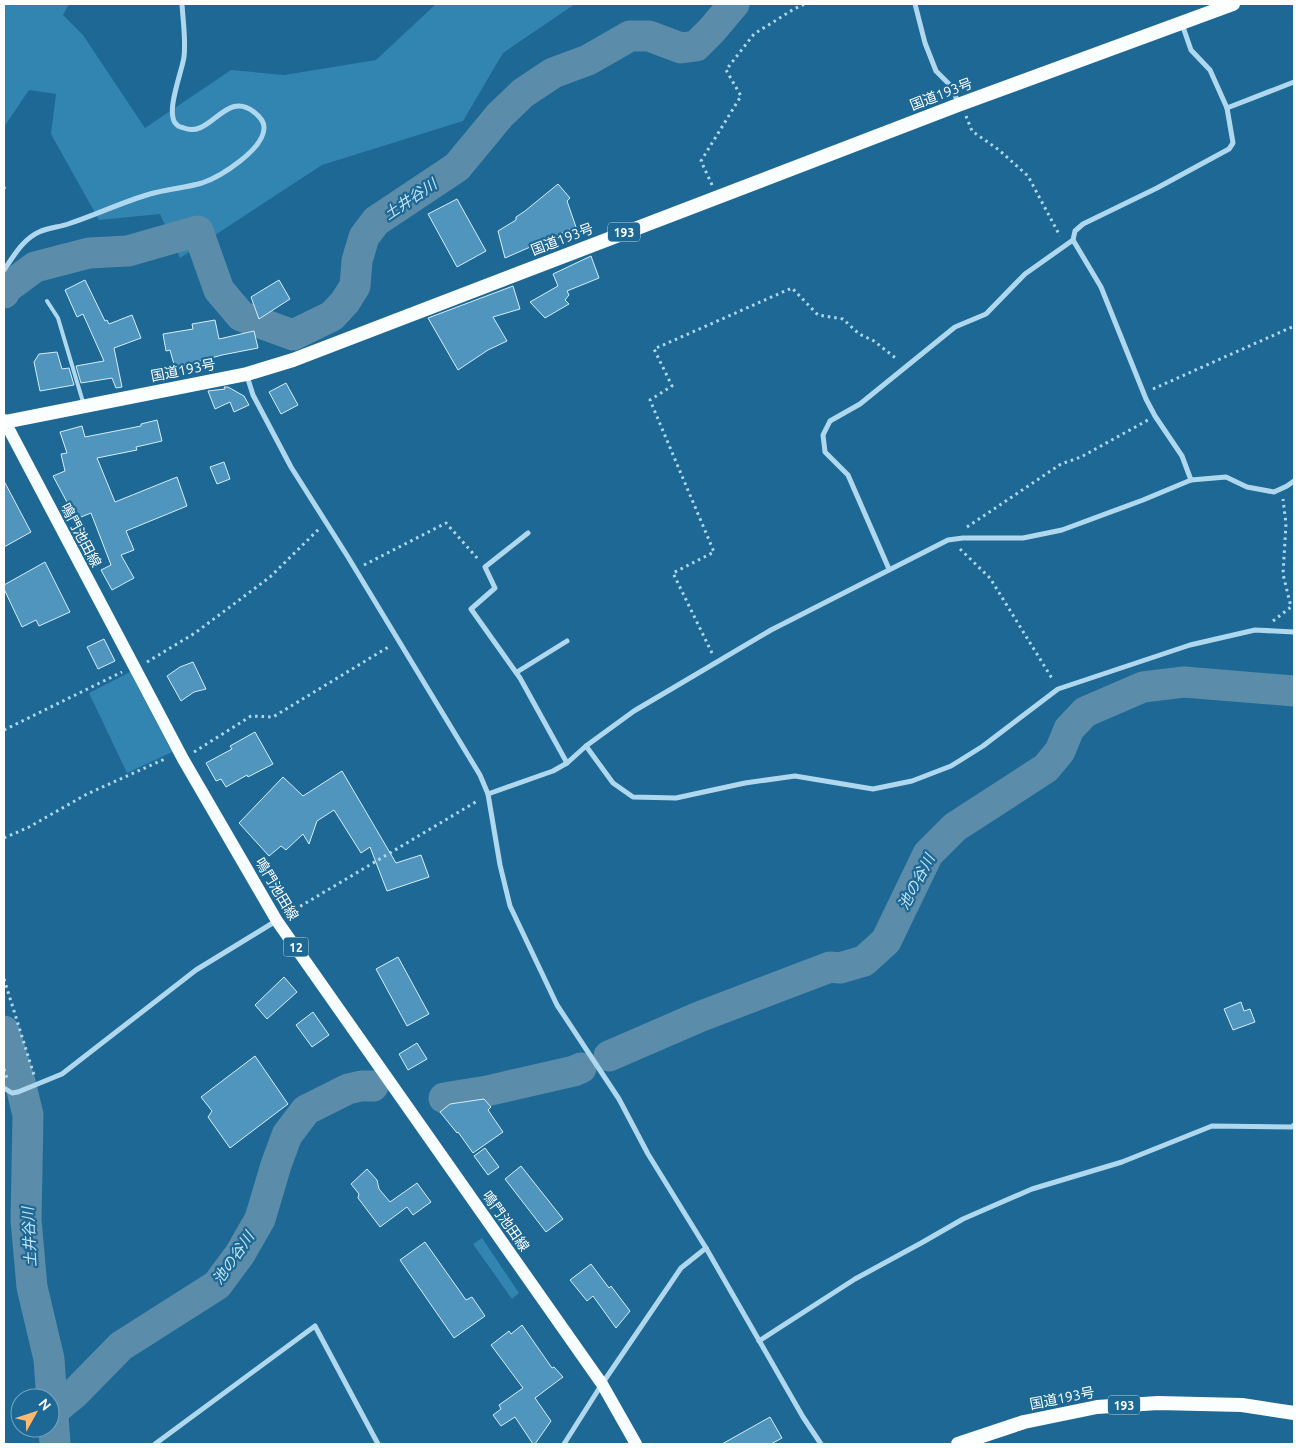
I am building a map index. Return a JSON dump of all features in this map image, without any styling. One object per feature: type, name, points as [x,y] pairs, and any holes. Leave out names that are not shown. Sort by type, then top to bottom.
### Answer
[{"type":"highway","name":"国道193号","points":[[4,421],[247,374],[293,360],[960,104],[1233,4]]},
{"type":"highway","name":"国道193号","points":[[958,1444],[1024,1422],[1097,1407],[1158,1403],[1242,1405],[1294,1413]]},
{"type":"main road","name":"鳴門池田線","points":[[4,421],[181,756],[277,920],[602,1384],[636,1444]]},
{"type":"street","points":[[4,270],[21,245],[38,232],[67,225],[148,194],[204,182],[241,160],[261,140],[264,123],[253,111],[245,107],[229,108],[199,129],[190,131],[176,125],[172,117],[172,107],[184,56],[182,4]]},
{"type":"street","points":[[915,4],[925,43],[936,71],[953,88],[960,104]]},
{"type":"street","points":[[1182,24],[1191,50],[1210,70],[1227,108],[1233,142],[1229,149],[1157,188],[1083,224],[1075,230],[1073,240],[1100,287],[1144,394],[1155,416],[1182,456],[1191,480]]},
{"type":"street","points":[[1227,108],[1294,82]]},
{"type":"street","points":[[889,569],[848,475],[825,452],[823,435],[830,421],[860,404],[955,327],[986,314],[1025,274],[1073,240]]},
{"type":"street","points":[[247,374],[252,395],[291,467],[480,775],[488,794],[500,865],[510,906],[557,1005],[619,1099],[648,1154],[706,1248],[821,1444]]},
{"type":"street","points":[[488,794],[553,772],[634,712],[771,630],[948,540],[1023,538],[1062,530],[1191,480],[1226,477],[1248,487],[1274,492],[1294,481]]},
{"type":"street","points":[[528,533],[485,567],[495,588],[471,609],[517,672],[567,763]]},
{"type":"street","points":[[586,746],[613,783],[633,796],[676,798],[745,783],[795,776],[873,789],[912,781],[951,766],[983,746],[1058,689],[1190,645],[1255,630],[1294,632]]},
{"type":"street","points":[[517,672],[567,641]]},
{"type":"street","points":[[4,1088],[12,1092],[18,1092],[62,1074],[196,970],[277,920]]},
{"type":"street","points":[[759,1341],[855,1279],[924,1242],[963,1218],[1032,1189],[1122,1162],[1212,1126],[1292,1127],[1294,1125]]},
{"type":"street","points":[[564,1444],[602,1384],[681,1268],[706,1248]]},
{"type":"street","points":[[155,1444],[315,1326],[378,1444]]},
{"type":"lane","points":[[48,302],[58,318],[84,407]]},
{"type":"path","points":[[717,197],[701,161],[741,96],[726,70],[754,34],[805,4]]},
{"type":"path","points":[[960,104],[972,131],[999,150],[1028,176],[1065,246]]},
{"type":"path","points":[[4,189],[5,184]]},
{"type":"path","points":[[717,662],[673,573],[714,552],[650,400],[672,386],[654,349],[792,288],[818,315],[843,319],[859,334],[874,341],[896,356],[904,367]]},
{"type":"path","points":[[1144,394],[1292,327],[1294,328]]},
{"type":"path","points":[[948,540],[1061,464],[1081,457],[1155,416]]},
{"type":"path","points":[[1261,630],[1291,607],[1283,574],[1286,524],[1282,489]]},
{"type":"path","points":[[4,730],[135,668],[195,633],[270,577],[326,522]]},
{"type":"path","points":[[355,569],[446,523],[485,567]]},
{"type":"path","points":[[956,539],[958,547],[990,578],[1058,689]]},
{"type":"path","points":[[4,838],[86,794],[181,756],[251,716],[273,717],[399,641]]},
{"type":"path","points":[[277,920],[488,794]]},
{"type":"path","points":[[4,979],[37,1085]]},
{"type":"path","points":[[4,1068],[8,1081]]},
{"type":"shaded area","points":[[4,4],[69,4],[63,15],[83,35],[145,128],[231,70],[284,75],[376,60],[436,4],[575,4],[503,53],[463,121],[322,165],[180,258],[160,214],[99,220],[51,134],[56,94],[29,90],[4,127]]},
{"type":"shaded area","points":[[130,672],[172,752],[127,773],[89,693]]},
{"type":"shaded area","points":[[482,1238],[519,1293],[512,1299],[473,1244]]},
{"type":"building","points":[[558,184],[570,198],[567,201],[576,227],[505,258],[498,231],[516,220],[516,217]]},
{"type":"building","points":[[457,199],[486,251],[457,267],[428,214]]},
{"type":"building","points":[[591,256],[599,278],[567,291],[569,295],[565,300],[569,304],[545,318],[530,302],[558,286],[553,274]]},
{"type":"building","points":[[85,280],[105,321],[107,320],[109,324],[132,315],[141,338],[114,348],[122,387],[116,388],[112,378],[81,383],[76,366],[104,361],[83,314],[77,317],[65,290]]},
{"type":"building","points":[[279,280],[290,299],[259,319],[251,297]]},
{"type":"building","points":[[513,286],[520,309],[493,317],[507,341],[488,350],[458,370],[428,318]]},
{"type":"building","points":[[215,320],[219,339],[254,331],[258,348],[222,355],[175,368],[170,350],[166,351],[163,334],[193,329],[192,324]]},
{"type":"building","points":[[57,352],[62,369],[69,368],[74,385],[40,391],[34,362],[39,354]]},
{"type":"building","points":[[286,383],[298,405],[281,414],[269,392]]},
{"type":"building","points":[[224,387],[228,387],[244,396],[249,405],[234,412],[230,402],[215,409],[208,391],[225,389]]},
{"type":"building","points":[[157,420],[162,441],[136,447],[137,450],[97,458],[115,502],[177,477],[187,506],[126,531],[134,550],[121,555],[134,578],[112,590],[101,570],[111,565],[91,513],[76,519],[53,476],[65,471],[61,454],[67,453],[60,432],[82,426],[85,437],[141,426],[141,424]]},
{"type":"building","points":[[224,462],[230,479],[217,484],[210,467]]},
{"type":"building","points":[[4,481],[31,532],[4,547]]},
{"type":"building","points":[[45,562],[70,612],[39,626],[36,620],[22,627],[4,589],[4,585]]},
{"type":"building","points":[[104,639],[115,661],[98,669],[87,647]]},
{"type":"building","points":[[193,662],[206,689],[194,692],[181,701],[167,676],[180,667]]},
{"type":"building","points":[[255,732],[273,764],[248,777],[247,775],[226,787],[221,779],[216,781],[206,763],[232,749],[230,746]]},
{"type":"building","points":[[342,771],[396,863],[421,855],[429,877],[387,891],[370,847],[361,853],[334,810],[317,821],[309,844],[303,834],[286,850],[281,846],[269,856],[239,823],[283,777],[303,796]]},
{"type":"building","points":[[398,957],[429,1014],[407,1026],[376,969]]},
{"type":"building","points":[[284,977],[297,992],[267,1019],[255,1005]]},
{"type":"building","points":[[1241,1002],[1244,1011],[1250,1009],[1255,1022],[1233,1030],[1224,1009]]},
{"type":"building","points":[[313,1012],[329,1035],[312,1047],[296,1025]]},
{"type":"building","points":[[417,1043],[427,1059],[408,1070],[399,1054]]},
{"type":"building","points":[[255,1056],[288,1104],[230,1148],[208,1117],[212,1111],[201,1097]]},
{"type":"building","points":[[484,1099],[491,1107],[488,1110],[503,1132],[473,1153],[440,1112],[450,1104]]},
{"type":"building","points":[[485,1148],[499,1167],[488,1175],[474,1156]]},
{"type":"building","points":[[521,1166],[563,1219],[546,1232],[505,1179]]},
{"type":"building","points":[[367,1169],[377,1180],[379,1189],[390,1202],[417,1183],[431,1202],[413,1215],[407,1207],[380,1227],[358,1198],[359,1194],[351,1184]]},
{"type":"building","points":[[425,1242],[466,1300],[472,1297],[485,1316],[454,1338],[400,1260]]},
{"type":"building","points":[[591,1264],[630,1311],[616,1328],[593,1296],[587,1301],[570,1280]]},
{"type":"building","points":[[522,1325],[552,1368],[554,1367],[563,1377],[535,1398],[551,1421],[535,1444],[533,1444],[515,1417],[501,1426],[493,1415],[501,1409],[499,1405],[523,1388],[491,1345],[509,1331],[511,1334]]},
{"type":"building","points":[[770,1417],[782,1438],[771,1444],[722,1444]]},
{"type":"waterway","name":"土井谷川","points":[[4,293],[4,290],[35,267],[89,253],[128,251],[198,231],[219,290],[241,316],[293,335],[332,316],[345,302],[355,286],[357,261],[364,237],[376,221],[457,167],[500,115],[523,93],[553,73],[588,60],[630,36],[649,36],[681,48],[696,46],[734,4]]},
{"type":"waterway","name":"池の谷川","points":[[609,1056],[699,1017],[830,967],[840,968],[864,961],[886,941],[928,854],[955,827],[1046,768],[1060,751],[1069,729],[1085,712],[1143,687],[1184,682],[1294,691]]},
{"type":"waterway","name":"土井谷川","points":[[4,1031],[28,1115],[26,1220],[32,1287],[49,1359],[55,1444]]},
{"type":"waterway","name":"池の谷川","points":[[444,1098],[487,1091],[581,1068]]},
{"type":"waterway","points":[[4,1073],[20,1082]]},
{"type":"waterway","name":"池の谷川","points":[[60,1405],[75,1393],[121,1346],[217,1285],[240,1254],[260,1219],[287,1135],[306,1110],[348,1089],[373,1086]]}]
